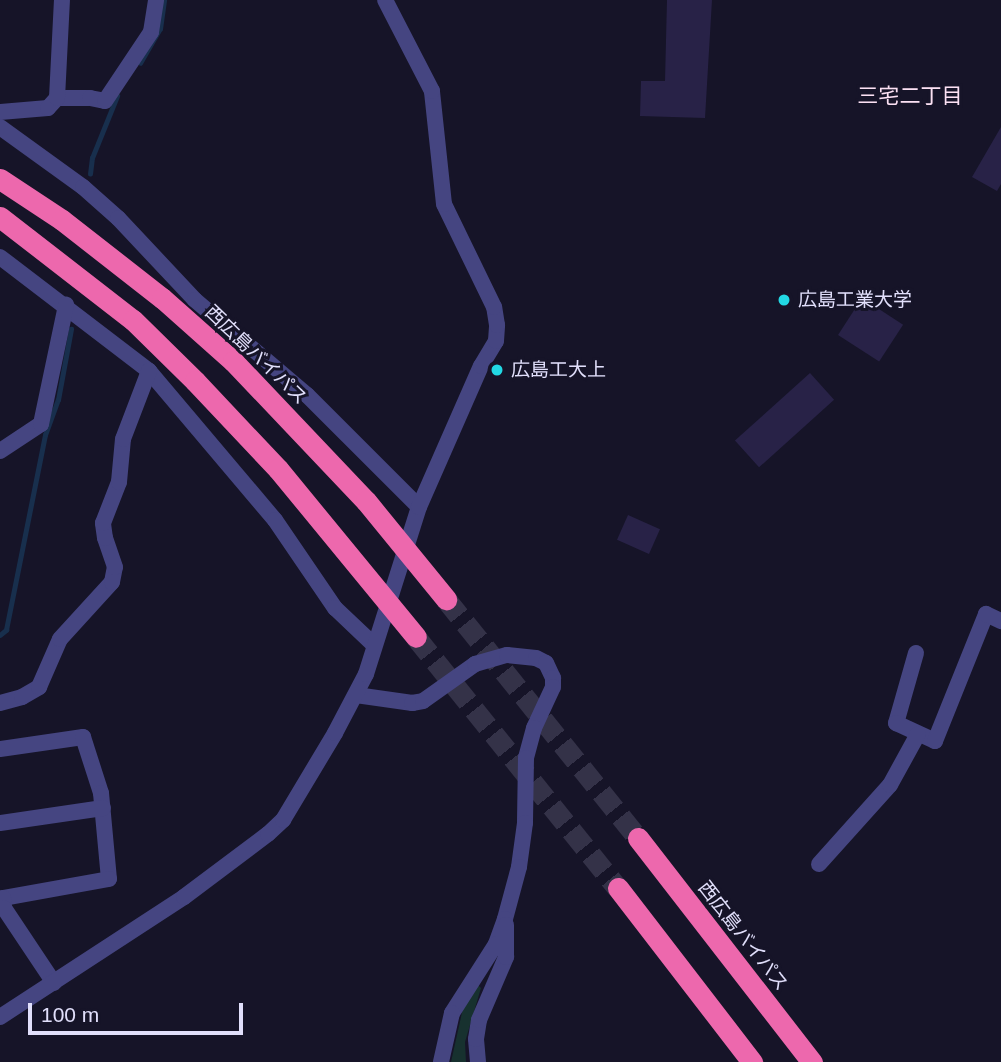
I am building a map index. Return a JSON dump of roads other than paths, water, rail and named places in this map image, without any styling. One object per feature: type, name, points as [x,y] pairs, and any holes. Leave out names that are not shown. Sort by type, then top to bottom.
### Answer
[{"type":"highway","name":"西広島バイパス","points":[[0,179],[62,220],[162,298],[233,361],[366,501],[446,600]]},
{"type":"highway","points":[[0,217],[133,320],[195,381],[278,469],[416,637]]},
{"type":"highway","name":"西広島バイパス","points":[[638,838],[812,1062]]},
{"type":"highway","points":[[618,888],[752,1062]]},
{"type":"street","points":[[0,112],[48,108],[57,98],[62,0]]},
{"type":"street","points":[[57,98],[105,101],[151,32],[156,0]]},
{"type":"street","points":[[0,1017],[184,897],[283,820],[356,695],[419,507],[481,366],[496,341],[497,325],[490,299],[444,204],[432,91],[385,0]]},
{"type":"street","points":[[0,127],[83,187],[118,218],[195,300],[307,395],[419,507]]},
{"type":"street","points":[[0,257],[149,371],[275,520],[335,608],[374,645]]},
{"type":"street","points":[[0,451],[41,425],[66,305]]},
{"type":"street","points":[[0,703],[22,697],[39,687],[60,639],[111,582],[115,567],[103,523],[119,482],[123,439],[149,371]]},
{"type":"street","points":[[916,653],[896,723],[935,741],[986,614],[1001,621]]},
{"type":"street","points":[[356,695],[412,703],[424,701],[483,661],[526,655],[545,663],[553,678],[553,687],[534,728],[526,758],[525,823],[519,867],[505,919],[496,944],[452,1013],[441,1062]]},
{"type":"street","points":[[818,864],[890,785],[918,734]]},
{"type":"street","points":[[0,749],[83,737],[103,808],[109,879],[3,898],[4,908],[54,983]]},
{"type":"street","points":[[0,824],[103,808]]},
{"type":"street","points":[[478,1062],[475,1053],[480,1020],[508,948],[505,919]]},
{"type":"waterway","points":[[140,63],[160,29],[164,0]]},
{"type":"waterway","points":[[90,174],[92,158],[117,96]]},
{"type":"waterway","points":[[0,635],[6,630],[45,435],[58,400],[71,329]]},
{"type":"tunnel","points":[[446,599],[638,838]]},
{"type":"tunnel","points":[[416,637],[618,888]]},
{"type":"place","name":"広島工業大学","points":[[784,300]]},
{"type":"place","name":"広島工大上","points":[[497,370]]},
{"type":"district","name":"三宅二丁目","points":[[910,96]]}]
